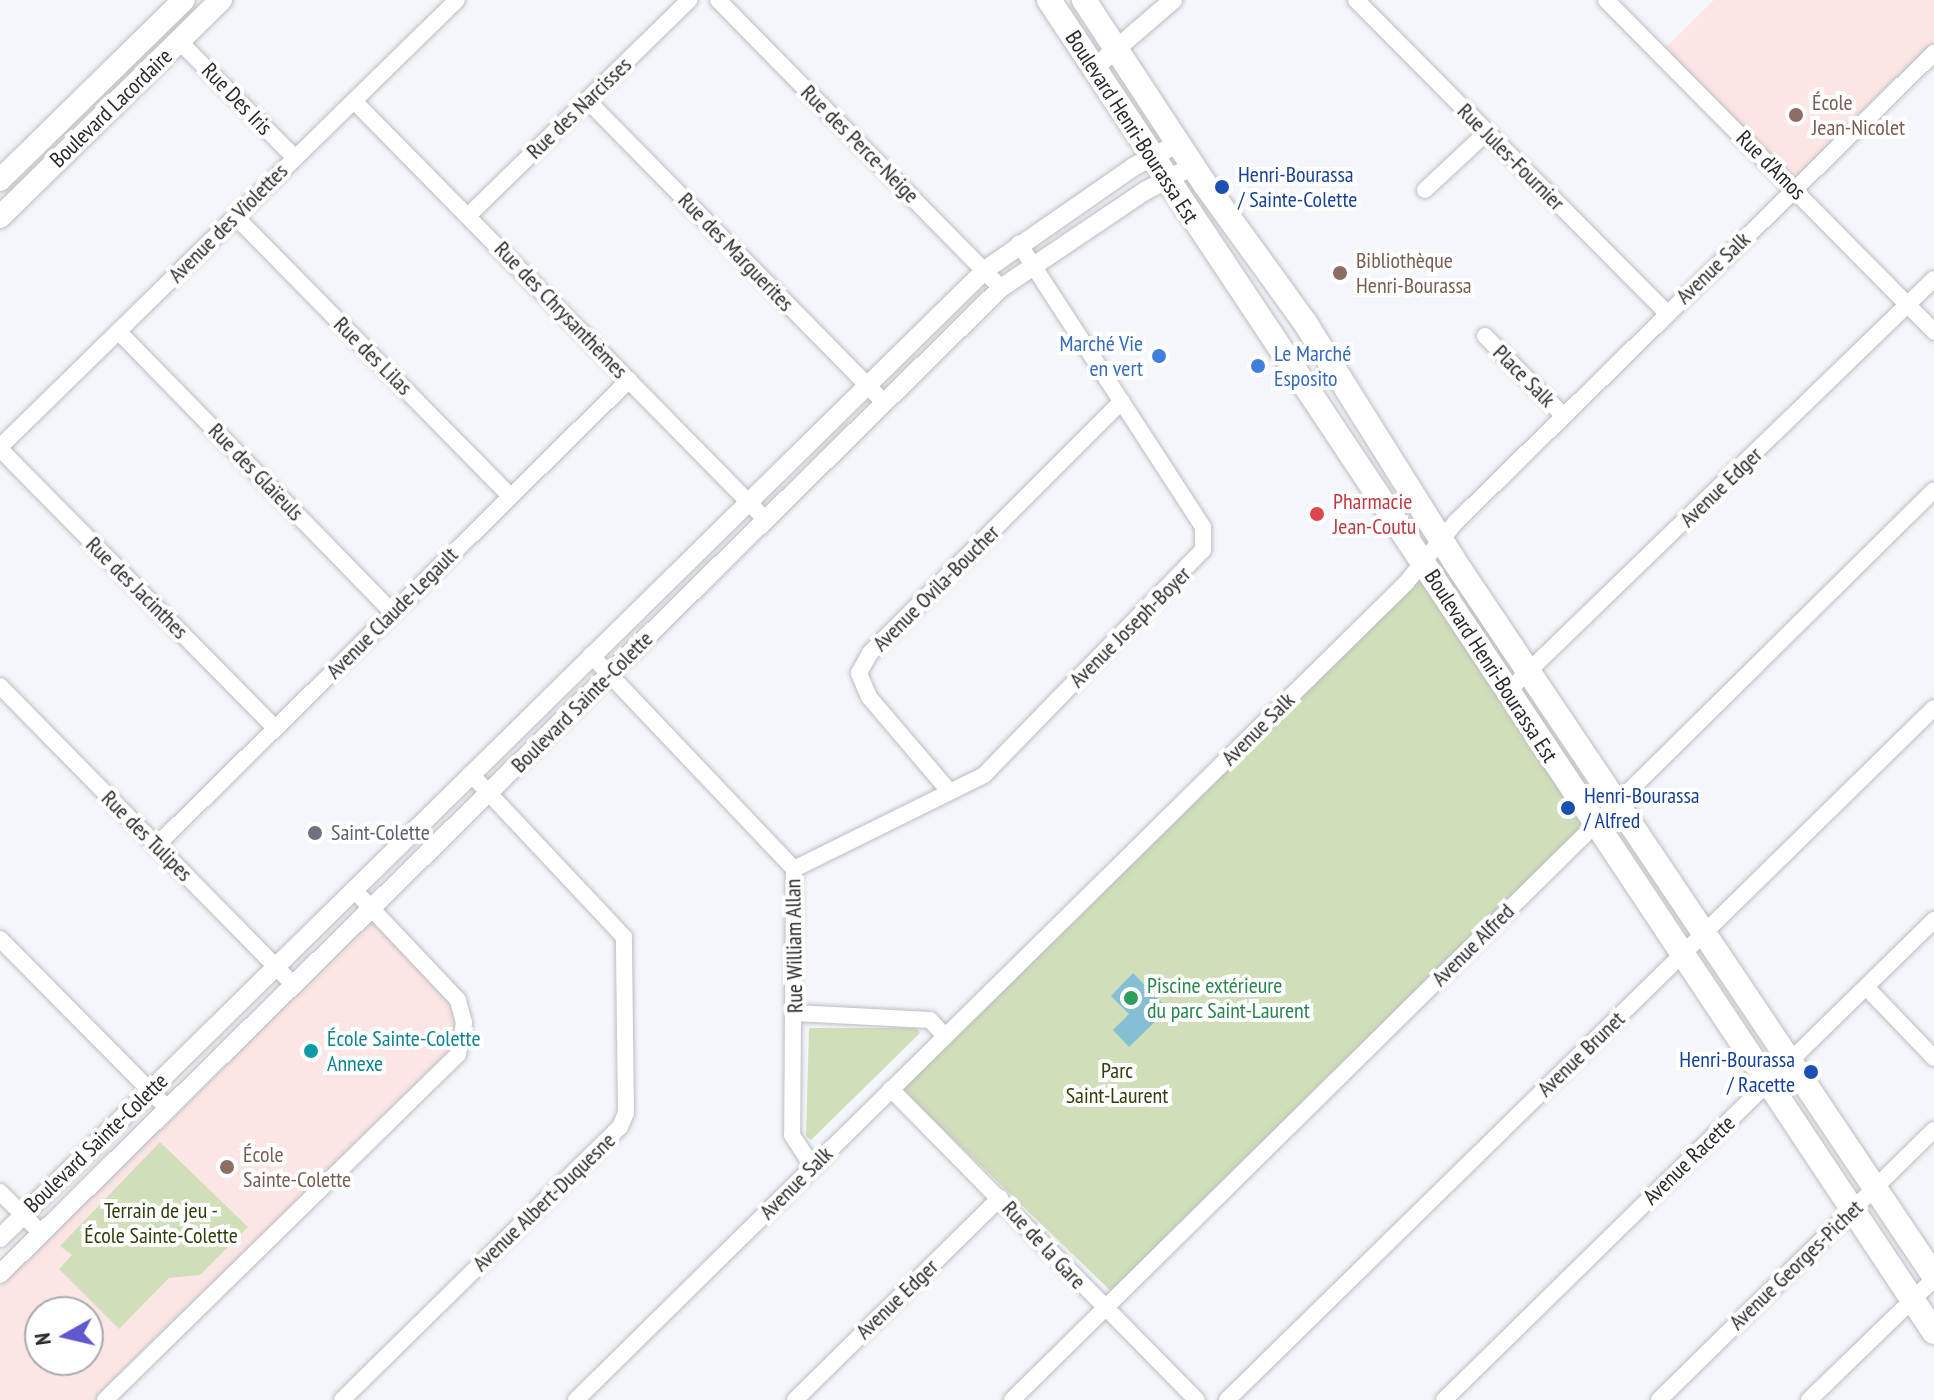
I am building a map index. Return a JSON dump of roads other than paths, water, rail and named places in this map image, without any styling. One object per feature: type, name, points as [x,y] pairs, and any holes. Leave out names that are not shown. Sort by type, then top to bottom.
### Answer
[{"type":"main road","name":"Boulevard Lacordaire","points":[[0,180],[184,0]]},
{"type":"main road","name":"Boulevard Lacordaire","points":[[4,204],[221,0]]},
{"type":"main road","name":"Boulevard Henri-Bourassa Est","points":[[1049,0],[1165,180],[1423,561],[1506,693],[1934,1332]]},
{"type":"main road","name":"Boulevard Henri-Bourassa Est","points":[[1084,0],[1193,166],[1304,321],[1441,541],[1934,1278]]},
{"type":"street","name":"Avenue des Violettes","points":[[0,448],[457,0]]},
{"type":"street","name":"Rue des Narcisses","points":[[469,215],[689,0]]},
{"type":"street","name":"Rue des Perce-Neige","points":[[718,0],[1001,288]]},
{"type":"street","points":[[1093,69],[1118,51],[1173,0]]},
{"type":"street","name":"Rue Jules-Fournier","points":[[1356,0],[1666,312]]},
{"type":"street","name":"Rue d'Amos","points":[[1609,1],[1934,332]]},
{"type":"street","name":"Rue Des Iris","points":[[179,41],[294,157]]},
{"type":"street","name":"Avenue Salk","points":[[576,1400],[1423,561],[1666,312],[1934,53]]},
{"type":"street","name":"Rue des Marguerites","points":[[587,100],[885,403]]},
{"type":"street","name":"Rue des Chrysanthèmes","points":[[354,101],[766,520]]},
{"type":"street","points":[[1425,190],[1486,133]]},
{"type":"street","name":"Boulevard Sainte-Colette","points":[[0,1238],[985,270],[1151,157],[1179,143]]},
{"type":"street","name":"Boulevard Sainte-Colette","points":[[0,1274],[1001,288],[1165,180],[1193,166]]},
{"type":"street","name":"Rue des Lilas","points":[[235,216],[510,496]]},
{"type":"street","name":"Avenue Joseph-Boyer","points":[[794,869],[984,775],[1203,550],[1203,527],[1019,244]]},
{"type":"street","name":"Avenue Edger","points":[[1506,693],[1530,674],[1934,279]]},
{"type":"street","name":"Rue des Glaïeuls","points":[[119,332],[393,613]]},
{"type":"street","name":"Place Salk","points":[[1485,336],[1563,415]]},
{"type":"street","name":"Avenue Claude-Legault","points":[[156,846],[629,380]]},
{"type":"street","name":"Avenue Ovila-Boucher","points":[[949,791],[869,697],[859,673],[870,653],[1122,401]]},
{"type":"street","name":"Rue des Jacinthes","points":[[0,448],[274,727]]},
{"type":"street","name":"Avenue Alfred","points":[[1012,1400],[1934,490]]},
{"type":"street","name":"Rue William Allan","points":[[591,655],[794,869],[792,1135],[813,1167]]},
{"type":"street","name":"Rue des Tulipes","points":[[0,686],[294,985]]},
{"type":"street","name":"Avenue Brunet","points":[[1227,1400],[1934,708]]},
{"type":"street","name":"Avenue Albert-Duquesne","points":[[342,1400],[620,1127],[626,1113],[624,937],[471,774]]},
{"type":"street","points":[[105,1400],[458,1054],[464,1023],[458,1000],[354,890]]},
{"type":"street","name":"Avenue Racette","points":[[1444,1400],[1934,920]]},
{"type":"street","points":[[0,939],[168,1109]]},
{"type":"street","points":[[1866,987],[1934,1058]]},
{"type":"street","points":[[795,1013],[930,1020],[945,1036]]},
{"type":"street","name":"Rue de la Gare","points":[[891,1089],[1197,1400]]},
{"type":"street","name":"Avenue Georges-Pichet","points":[[1659,1400],[1934,1130]]},
{"type":"street","points":[[0,1192],[41,1233]]},
{"type":"street","name":"Avenue Edger","points":[[795,1400],[1000,1198]]},
{"type":"street","points":[[1809,1400],[1934,1278]]},
{"type":"water","points":[[1133,973],[1168,1009],[1129,1047],[1113,1030],[1129,1014],[1111,996]]},
{"type":"place","name":"École Jean-Nicolet","points":[[1796,115]]},
{"type":"place","name":"Henri-Bourassa / Sainte-Colette","points":[[1222,187]]},
{"type":"place","name":"Bibliothèque Henri-Bourassa","points":[[1340,273]]},
{"type":"place","name":"Marché Vie en vert","points":[[1159,356]]},
{"type":"place","name":"Le Marché Esposito","points":[[1258,366]]},
{"type":"place","name":"Pharmacie Jean-Coutu","points":[[1317,514]]},
{"type":"place","name":"Henri-Bourassa / Alfred","points":[[1568,808]]},
{"type":"place","name":"Saint-Colette","points":[[315,833]]},
{"type":"place","name":"Piscine extérieure du parc Saint-Laurent","points":[[1131,998]]},
{"type":"place","name":"École Sainte-Colette Annexe","points":[[311,1051]]},
{"type":"place","name":"Henri-Bourassa / Racette","points":[[1811,1072]]},
{"type":"place","name":"École Sainte-Colette","points":[[227,1167]]},
{"type":"park label","name":"Parc Saint-Laurent","points":[[1117,1082]]},
{"type":"park label","name":"Terrain de jeu - École Sainte-Colette","points":[[161,1222]]}]
